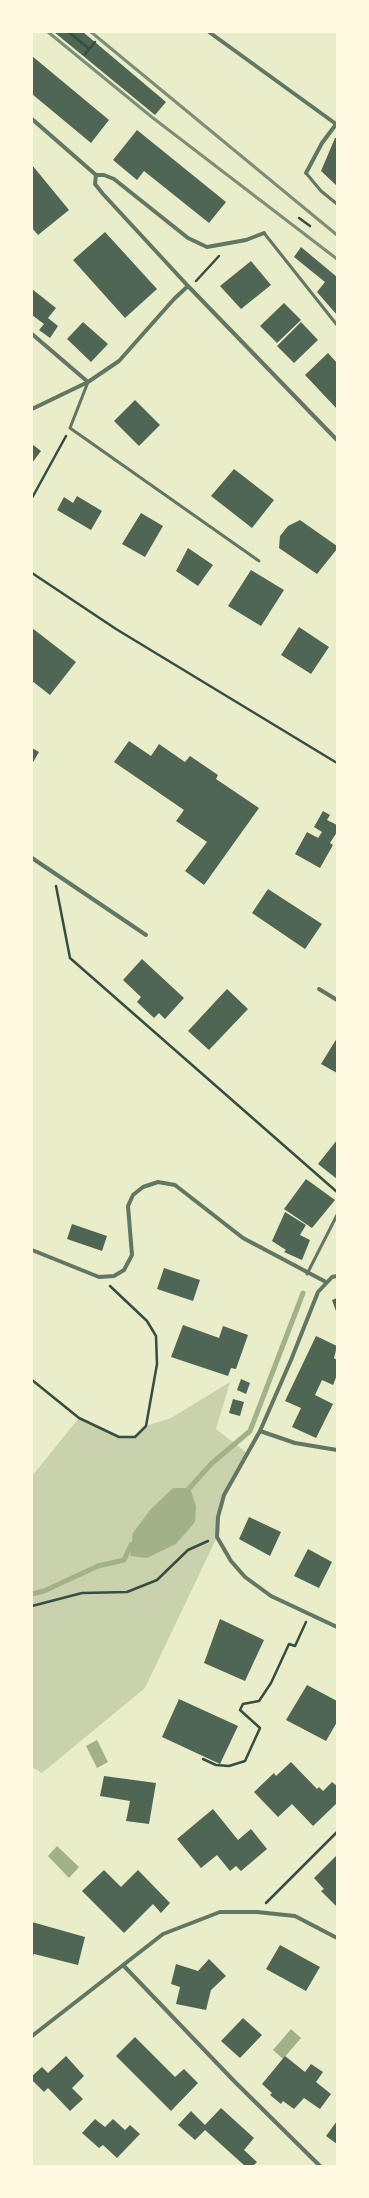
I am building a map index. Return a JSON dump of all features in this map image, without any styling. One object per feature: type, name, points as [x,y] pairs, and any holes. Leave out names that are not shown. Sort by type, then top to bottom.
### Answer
[{"type":"street","points":[[210,32],[336,124],[322,143],[306,173]]},
{"type":"street","points":[[32,119],[96,175],[104,175],[114,179],[188,238],[208,247],[226,245],[246,240],[264,232]]},
{"type":"street","points":[[96,175],[96,184],[103,194],[188,286],[337,440]]},
{"type":"street","points":[[32,409],[88,382],[119,361],[174,299],[188,286]]},
{"type":"street","points":[[32,334],[88,382]]},
{"type":"street","points":[[32,858],[146,935]]},
{"type":"street","points":[[319,989],[337,1000]]},
{"type":"street","points":[[32,1250],[99,1277],[114,1276],[124,1270],[132,1255],[128,1206],[133,1195],[143,1187],[158,1182],[175,1185],[243,1238],[307,1274],[326,1282]]},
{"type":"street","points":[[337,1276],[332,1277],[326,1282],[318,1292],[291,1360],[260,1431],[224,1495],[218,1517],[217,1537],[231,1561],[245,1577],[272,1596],[337,1627]]},
{"type":"street","points":[[260,1431],[295,1443],[337,1450]]},
{"type":"street","points":[[32,2036],[163,1934],[220,1912],[257,1912],[294,1916],[337,1938]]},
{"type":"street","points":[[124,1965],[234,2081],[320,2166]]},
{"type":"lane","points":[[306,173],[321,191],[337,204]]},
{"type":"lane","points":[[264,232],[337,325]]},
{"type":"lane","points":[[88,382],[70,428],[259,561]]},
{"type":"lane","points":[[307,1274],[337,1215]]},
{"type":"path","points":[[69,32],[89,49]]},
{"type":"path","points":[[85,54],[95,42]]},
{"type":"path","points":[[299,218],[310,226]]},
{"type":"path","points":[[202,276],[216,261]]},
{"type":"path","points":[[32,498],[70,428]]},
{"type":"path","points":[[32,573],[116,629],[337,763]]},
{"type":"path","points":[[53,872],[70,958],[337,1192]]},
{"type":"path","points":[[32,1380],[79,1418],[119,1437],[135,1438],[146,1426],[157,1364],[156,1336],[147,1321],[99,1277]]},
{"type":"path","points":[[32,1606],[82,1593],[127,1592],[156,1580],[188,1550],[217,1537]]},
{"type":"path","points":[[203,1759],[216,1764],[229,1766],[245,1761],[260,1728],[240,1710],[243,1704],[259,1700],[271,1684],[289,1644],[295,1646],[310,1615]]},
{"type":"path","points":[[257,1912],[337,1832]]},
{"type":"shaded area","points":[[230,1382],[216,1429],[247,1453],[224,1495],[218,1517],[217,1537],[145,1688],[42,1773],[32,1767],[32,1476],[79,1418],[119,1437],[135,1437],[146,1426],[171,1418]]},
{"type":"shaded area","points":[[173,1488],[190,1488],[196,1506],[195,1522],[176,1544],[147,1558],[130,1556],[133,1533],[150,1510]]},
{"type":"shaded area","points":[[97,1740],[108,1762],[97,1768],[86,1746]]},
{"type":"shaded area","points":[[57,1846],[79,1867],[69,1878],[48,1856]]},
{"type":"shaded area","points":[[291,2029],[301,2038],[283,2059],[273,2050]]},
{"type":"building","points":[[54,32],[83,32],[166,102],[155,115]]},
{"type":"building","points":[[32,56],[109,120],[91,143],[32,94]]},
{"type":"building","points":[[137,130],[226,202],[209,223],[144,171],[137,180],[113,160]]},
{"type":"building","points":[[335,138],[337,138],[337,186],[321,171]]},
{"type":"building","points":[[32,165],[69,210],[38,235],[32,228]]},
{"type":"building","points":[[105,232],[157,289],[125,318],[73,260]]},
{"type":"building","points":[[301,247],[337,277],[337,315],[317,292],[325,282],[294,257]]},
{"type":"building","points":[[251,261],[271,285],[241,309],[220,286]]},
{"type":"building","points":[[32,289],[56,308],[48,318],[58,326],[50,338],[39,330],[44,324],[32,315]]},
{"type":"building","points":[[284,303],[301,320],[277,343],[260,326]]},
{"type":"building","points":[[83,322],[108,344],[91,362],[67,339]]},
{"type":"building","points":[[301,322],[318,340],[294,363],[277,346]]},
{"type":"building","points":[[328,353],[337,363],[337,409],[305,375]]},
{"type":"building","points":[[135,400],[160,425],[139,446],[114,421]]},
{"type":"building","points":[[32,444],[41,451],[32,463]]},
{"type":"building","points":[[234,469],[274,500],[252,528],[211,496]]},
{"type":"building","points":[[77,496],[102,511],[91,530],[57,510],[64,497],[73,503]]},
{"type":"building","points":[[141,513],[163,526],[145,557],[122,544]]},
{"type":"building","points":[[300,520],[337,546],[337,549],[317,574],[279,548],[280,536],[288,526]]},
{"type":"building","points":[[188,548],[213,565],[198,586],[176,571]]},
{"type":"building","points":[[251,570],[284,590],[261,626],[228,606]]},
{"type":"building","points":[[299,627],[329,647],[311,674],[281,655]]},
{"type":"building","points":[[32,628],[76,662],[50,695],[32,681]]},
{"type":"building","points":[[129,741],[151,756],[159,744],[185,762],[190,756],[218,775],[216,779],[259,808],[204,885],[185,871],[207,842],[176,821],[184,810],[114,762]]},
{"type":"building","points":[[32,748],[39,752],[32,764]]},
{"type":"building","points":[[323,811],[330,815],[327,820],[337,825],[337,832],[330,843],[333,845],[320,868],[295,854],[307,832],[318,838],[322,832],[314,827]]},
{"type":"building","points":[[268,889],[322,924],[305,949],[252,913]]},
{"type":"building","points":[[142,959],[184,998],[165,1019],[159,1013],[154,1018],[137,1002],[141,997],[123,980]]},
{"type":"building","points":[[227,989],[248,1009],[209,1050],[188,1031]]},
{"type":"building","points":[[337,1038],[337,1073],[321,1064]]},
{"type":"building","points":[[337,1140],[337,1179],[318,1164]]},
{"type":"building","points":[[306,1179],[335,1200],[312,1228],[284,1209]]},
{"type":"building","points":[[285,1212],[306,1225],[300,1235],[310,1240],[302,1260],[284,1252],[286,1250],[272,1241]]},
{"type":"building","points":[[72,1224],[107,1236],[102,1251],[67,1239]]},
{"type":"building","points":[[164,1268],[200,1280],[193,1301],[157,1289]]},
{"type":"building","points":[[337,1298],[337,1314],[332,1300]]},
{"type":"building","points":[[183,1325],[219,1338],[223,1326],[248,1335],[236,1369],[231,1368],[228,1376],[171,1357]]},
{"type":"building","points":[[316,1336],[337,1346],[334,1358],[337,1360],[337,1375],[333,1385],[322,1380],[315,1395],[333,1404],[316,1438],[292,1427],[301,1408],[285,1401]]},
{"type":"building","points":[[241,1379],[250,1383],[246,1394],[237,1390]]},
{"type":"building","points":[[233,1399],[244,1402],[240,1416],[229,1413]]},
{"type":"building","points":[[249,1517],[281,1532],[270,1556],[239,1539]]},
{"type":"building","points":[[308,1549],[332,1562],[319,1588],[294,1576]]},
{"type":"building","points":[[220,1619],[264,1640],[245,1681],[204,1663]]},
{"type":"building","points":[[307,1685],[337,1701],[337,1722],[326,1741],[286,1720]]},
{"type":"building","points":[[179,1699],[238,1726],[220,1764],[162,1737]]},
{"type":"building","points":[[291,1762],[317,1789],[319,1787],[323,1791],[332,1782],[337,1786],[337,1803],[313,1826],[292,1804],[278,1817],[254,1792],[274,1773],[276,1776]]},
{"type":"building","points":[[104,1776],[156,1783],[149,1824],[126,1821],[130,1801],[100,1796]]},
{"type":"building","points":[[213,1809],[238,1840],[251,1829],[267,1849],[241,1871],[236,1866],[230,1871],[217,1855],[201,1868],[177,1839]]},
{"type":"building","points":[[337,1855],[337,1907],[321,1891],[324,1889],[314,1878]]},
{"type":"building","points":[[104,1870],[121,1887],[138,1870],[170,1903],[161,1913],[153,1904],[124,1933],[82,1891]]},
{"type":"building","points":[[32,1922],[85,1937],[78,1965],[34,1954],[32,1958]]},
{"type":"building","points":[[280,1945],[320,1967],[306,1991],[266,1969]]},
{"type":"building","points":[[209,1959],[226,1976],[211,1990],[206,2010],[176,2004],[180,1987],[171,1984],[176,1964],[198,1971]]},
{"type":"building","points":[[243,2018],[262,2035],[240,2058],[221,2041]]},
{"type":"building","points":[[135,2037],[175,2077],[184,2069],[198,2083],[171,2111],[116,2056]]},
{"type":"building","points":[[66,2056],[84,2076],[72,2088],[83,2099],[70,2111],[48,2088],[44,2092],[32,2080],[32,2076],[42,2067],[48,2073]]},
{"type":"building","points":[[285,2056],[305,2072],[311,2064],[323,2072],[316,2082],[331,2094],[320,2109],[304,2098],[294,2109],[283,2101],[281,2104],[270,2095],[272,2093],[262,2084]]},
{"type":"building","points":[[221,2108],[254,2138],[244,2150],[257,2162],[253,2166],[245,2166],[205,2130],[195,2140],[178,2125],[191,2111],[205,2125]]},
{"type":"building","points":[[95,2119],[105,2127],[113,2119],[125,2130],[130,2125],[140,2134],[117,2158],[103,2145],[99,2148],[82,2133]]},
{"type":"building","points":[[337,2121],[337,2144],[326,2136]]},
{"type":"waterway","points":[[186,1492],[211,1464],[250,1431],[303,1293]]},
{"type":"waterway","points":[[32,1594],[44,1591],[98,1566],[124,1560],[131,1545],[136,1542]]},
{"type":"railway","points":[[48,32],[153,118],[337,259]]},
{"type":"railway","points":[[91,32],[337,235]]}]
